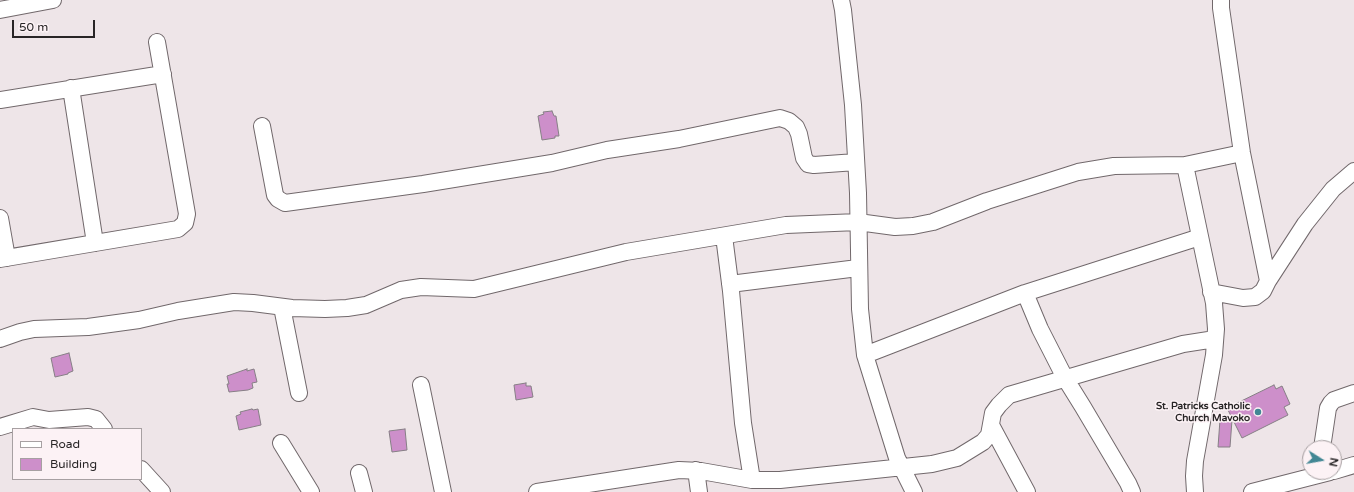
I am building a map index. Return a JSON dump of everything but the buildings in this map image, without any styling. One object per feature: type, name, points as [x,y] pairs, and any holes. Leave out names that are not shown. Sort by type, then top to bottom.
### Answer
[{"type":"street","points":[[0,10],[53,0]]},
{"type":"street","points":[[841,0],[853,105],[858,222],[858,268],[860,309],[865,355],[897,458],[914,492]]},
{"type":"street","points":[[1221,0],[1242,153],[1268,281]]},
{"type":"street","points":[[0,218],[3,258],[178,229],[186,223],[187,214],[157,42]]},
{"type":"street","points":[[0,100],[163,74]]},
{"type":"street","points":[[71,88],[95,243]]},
{"type":"street","points":[[262,126],[275,195],[278,200],[285,203],[423,184],[552,163],[607,150],[679,139],[780,118],[789,121],[796,127],[804,158],[808,164],[814,165],[856,162]]},
{"type":"street","points":[[0,339],[34,329],[88,327],[139,320],[178,311],[234,302],[253,302],[282,307],[325,309],[347,308],[366,304],[401,290],[422,287],[474,289],[626,252],[786,226],[858,222],[895,227],[913,226],[933,222],[987,201],[1078,172],[1114,166],[1185,165],[1242,153]]},
{"type":"street","points":[[1185,165],[1211,292],[1216,329],[1214,355],[1195,461],[1194,476],[1196,492]]},
{"type":"street","points":[[1211,292],[1243,298],[1255,297],[1263,291],[1305,224],[1333,189],[1354,171]]},
{"type":"street","points":[[724,236],[743,423],[752,480]]},
{"type":"street","points":[[865,355],[1025,293],[1200,236]]},
{"type":"street","points":[[730,284],[858,268]]},
{"type":"street","points":[[1025,293],[1040,329],[1065,378],[1084,407],[1132,492]]},
{"type":"street","points":[[282,307],[299,393]]},
{"type":"street","points":[[537,492],[553,491],[658,472],[679,470],[696,470],[752,480],[780,480],[932,464],[957,458],[983,442],[989,435],[993,413],[1009,396],[1065,378],[1183,344],[1215,339]]},
{"type":"street","points":[[421,385],[443,492]]},
{"type":"street","points":[[1323,440],[1330,403],[1334,400],[1354,393]]},
{"type":"street","points":[[0,427],[33,417],[49,420],[88,417],[96,419],[103,428]]},
{"type":"street","points":[[990,425],[1027,492]]},
{"type":"street","points":[[281,443],[311,492]]},
{"type":"street","points":[[1342,469],[1354,465]]},
{"type":"street","points":[[142,470],[162,492]]},
{"type":"street","points":[[696,470],[699,492]]},
{"type":"street","points":[[359,473],[364,492]]},
{"type":"street","points":[[1252,492],[1298,486],[1309,480]]},
{"type":"place","name":"St. Patricks Catholic Church Mavoko","points":[[1258,412]]}]
